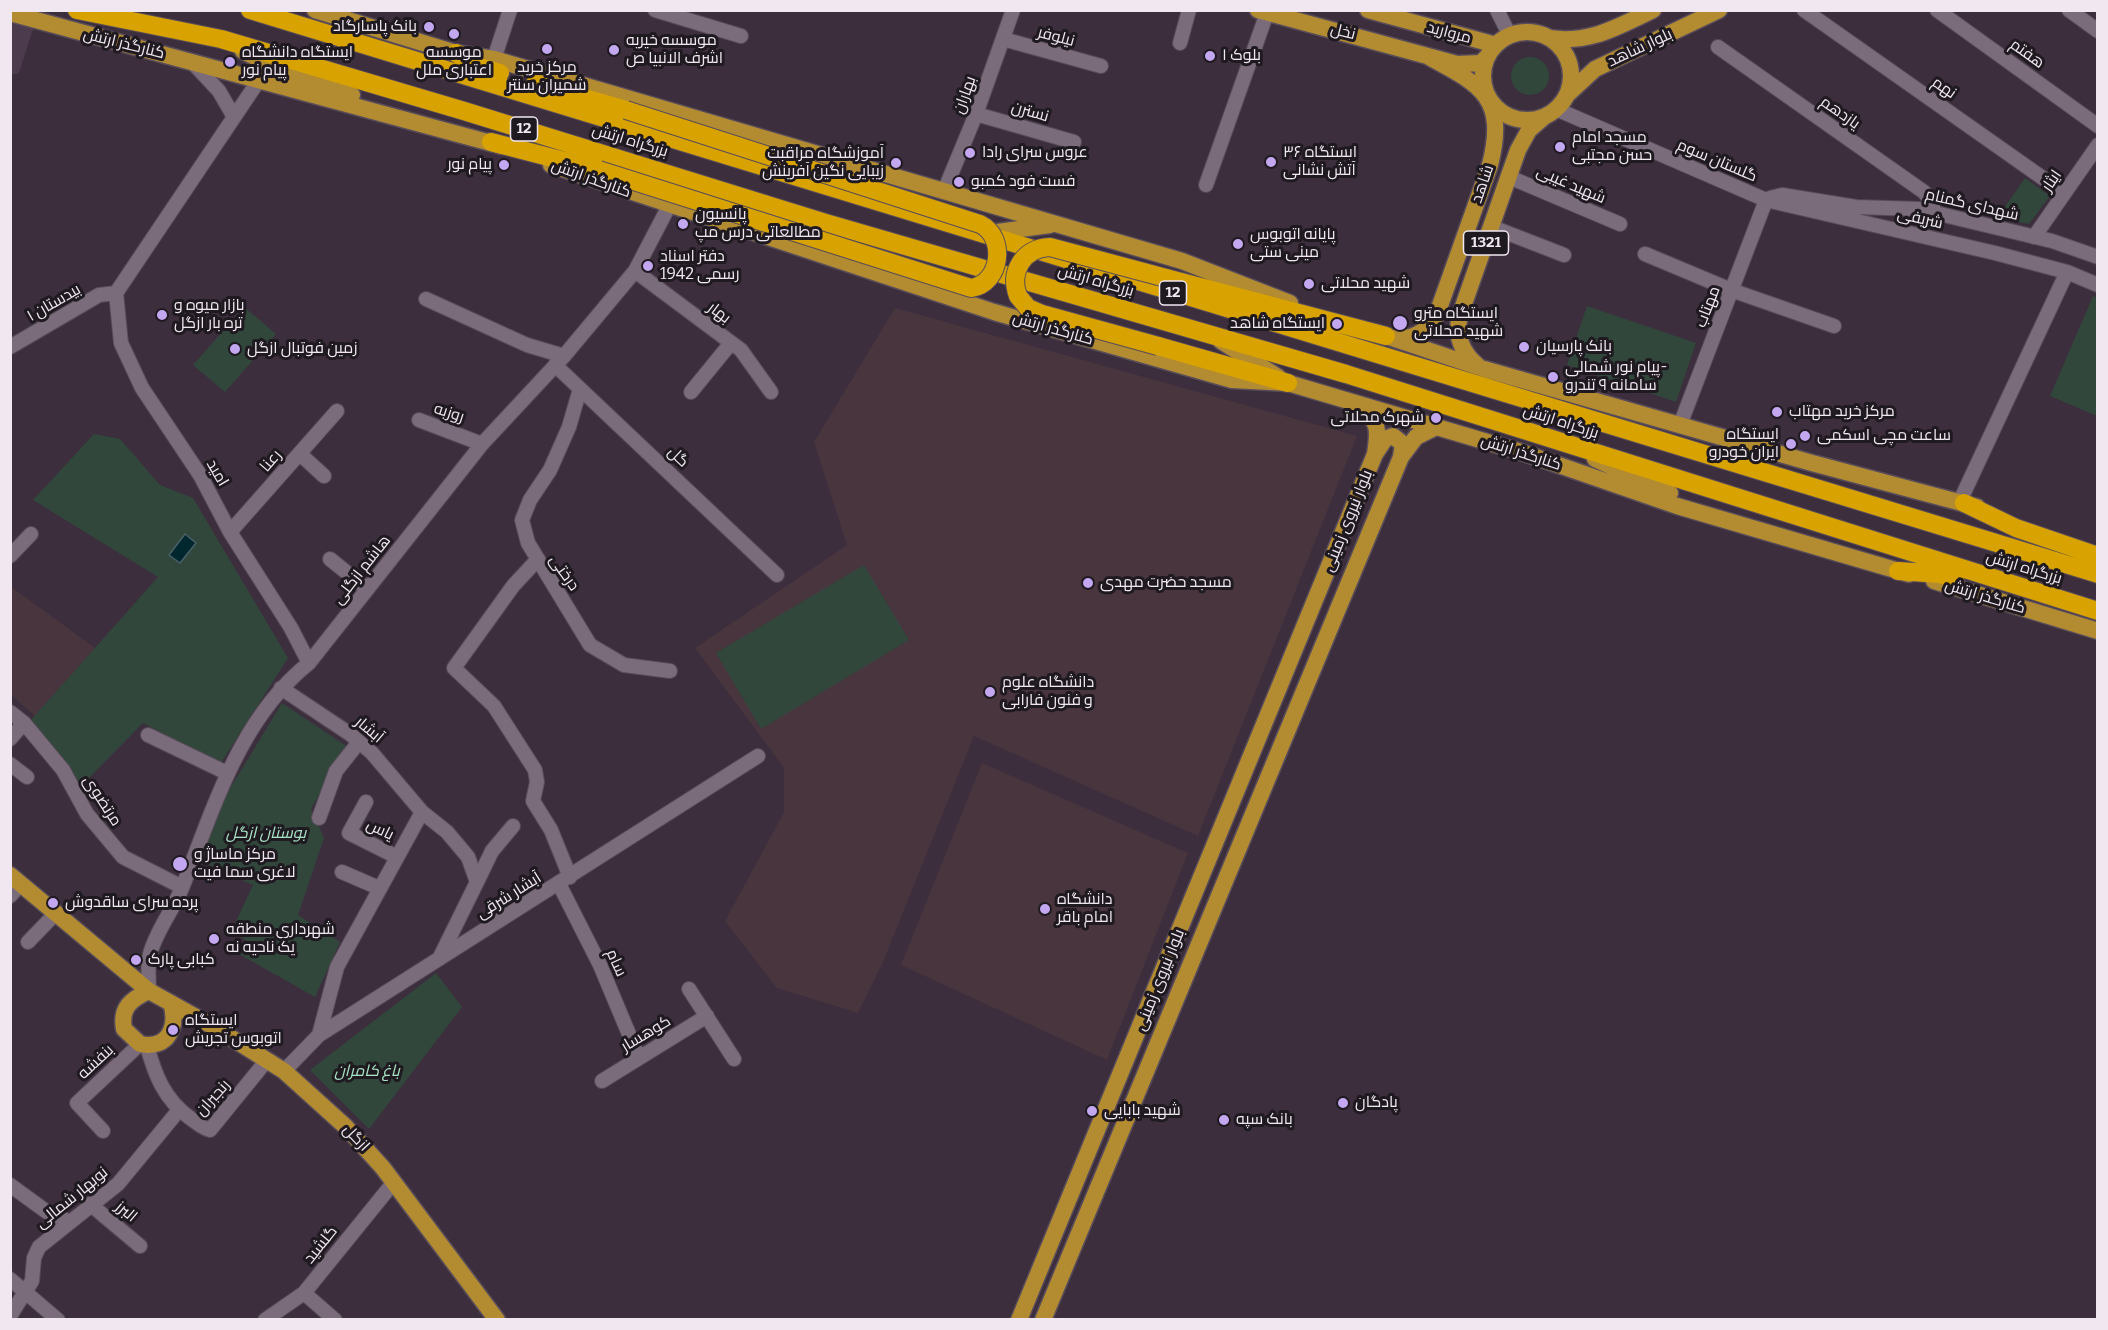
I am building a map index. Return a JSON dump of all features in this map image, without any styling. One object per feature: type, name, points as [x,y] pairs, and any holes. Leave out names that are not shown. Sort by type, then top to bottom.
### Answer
[{"type":"highway","name":"بزرگراه ارتش","points":[[76,10],[221,39],[475,114],[826,223],[1210,334],[2097,611]]},
{"type":"highway","points":[[128,10],[221,39]]},
{"type":"highway","name":"بزرگراه ارتش","points":[[249,10],[2097,574]]},
{"type":"highway","points":[[456,53],[477,66],[626,110],[980,224],[990,230],[995,238],[998,250],[995,268],[984,283],[971,288],[599,170],[491,142]]},
{"type":"highway","points":[[1288,383],[1028,308],[1018,296],[1015,279],[1019,264],[1034,250],[1050,247],[1386,336]]},
{"type":"highway","points":[[1962,502],[2016,528],[2097,556]]},
{"type":"highway","points":[[1898,571],[1949,577],[2097,623]]},
{"type":"main road","points":[[315,10],[456,53],[494,59],[945,189],[1056,225],[1182,261],[1273,297],[1484,369],[1812,464],[1962,502],[2097,548]]},
{"type":"main road","name":"مروارید","points":[[1368,10],[1498,46]]},
{"type":"main road","name":"بلوار شاهد","points":[[1549,38],[1569,41],[1588,39],[1653,10]]},
{"type":"main road","name":"بلوار شاهد","points":[[1567,94],[1581,80],[1603,65],[1719,10]]},
{"type":"main road","name":"نخل","points":[[1263,12],[1427,56]]},
{"type":"main road","name":"کنارگذر ارتش","points":[[10,13],[491,142],[669,206],[1005,316],[1232,380],[1288,383],[1521,452],[1677,506],[1763,529],[2097,631]]},
{"type":"main road","points":[[1523,33],[1549,38],[1566,57],[1570,69],[1567,94],[1550,113],[1521,120],[1500,111],[1488,96],[1467,77],[1427,56],[1472,65],[1481,63],[1498,46],[1523,33]]},
{"type":"main road","points":[[221,39],[284,72],[491,142]]},
{"type":"main road","points":[[1488,96],[1484,83],[1484,69],[1498,46]]},
{"type":"main road","name":"شاهد","points":[[1386,336],[1405,339],[1416,336],[1431,323],[1440,308],[1493,155],[1495,129],[1488,96]]},
{"type":"main road","name":"شاهد","points":[[1484,369],[1471,360],[1462,347],[1458,333],[1460,315],[1509,177],[1529,130],[1550,113]]},
{"type":"main road","points":[[980,234],[1056,225]]},
{"type":"main road","points":[[1440,308],[1442,318],[1447,321],[1454,321],[1460,315]]},
{"type":"main road","points":[[1210,334],[1288,383]]},
{"type":"main road","name":"بلوار نیروی زمینی","points":[[1020,1320],[1375,454],[1379,431],[1374,418],[1360,404]]},
{"type":"main road","name":"بلوار نیروی زمینی","points":[[1043,1320],[1401,457],[1416,437],[1436,426]]},
{"type":"main road","points":[[1375,454],[1385,439],[1394,436],[1404,444],[1401,457]]},
{"type":"main road","points":[[1545,437],[1659,488],[1763,529]]},
{"type":"main road","points":[[1300,641],[1322,650]]},
{"type":"main road","points":[[14,885],[56,913],[148,991],[171,1003],[175,1020],[169,1035],[163,1041],[143,1045],[124,1029],[123,1015],[130,1002],[148,991]]},
{"type":"main road","name":"ازگل","points":[[171,1003],[284,1071],[346,1127],[394,1182],[497,1320]]},
{"type":"street","points":[[494,59],[510,10]]},
{"type":"street","points":[[655,10],[741,36]]},
{"type":"street","name":"بهاران","points":[[945,189],[976,114],[1013,10]]},
{"type":"street","points":[[1180,43],[1189,10]]},
{"type":"street","points":[[1497,10],[1498,46]]},
{"type":"street","name":"نهم","points":[[1804,10],[2064,193]]},
{"type":"street","name":"هفتم","points":[[1937,10],[2097,126]]},
{"type":"street","points":[[2069,10],[2097,31]]},
{"type":"street","points":[[1206,185],[1263,12]]},
{"type":"street","name":"نیلوفر","points":[[1003,39],[1101,66]]},
{"type":"street","name":"یازدهم","points":[[1718,48],[1924,192],[1931,201],[1935,213]]},
{"type":"street","points":[[191,61],[219,92],[234,117]]},
{"type":"street","points":[[116,293],[259,80]]},
{"type":"street","name":"گلستان سوم","points":[[1550,113],[1766,200]]},
{"type":"street","name":"نسترن","points":[[976,114],[1074,142]]},
{"type":"street","name":"ایثار","points":[[2034,237],[2097,145]]},
{"type":"street","name":"شهید غیبی","points":[[1509,177],[1620,224]]},
{"type":"street","name":"شهدای گمنام","points":[[1766,200],[1775,194],[1856,207],[1919,209],[2034,237],[2097,257]]},
{"type":"street","name":"شریفی","points":[[1766,200],[2067,272],[2097,285]]},
{"type":"street","name":"مهتاب","points":[[1680,425],[1766,200]]},
{"type":"street","name":"هاشم ازگلی","points":[[148,991],[150,954],[182,888],[227,774],[263,712],[281,688],[309,663],[367,589],[476,440],[559,360],[634,271],[669,206]]},
{"type":"street","points":[[1491,227],[1564,255]]},
{"type":"street","points":[[1645,254],[1731,290],[1834,326]]},
{"type":"street","name":"بهار","points":[[634,271],[741,350],[771,392]]},
{"type":"street","points":[[1962,502],[2067,272]]},
{"type":"street","name":"بیدستان ۱","points":[[10,347],[99,295],[116,293]]},
{"type":"street","name":"امید","points":[[116,293],[121,343],[142,388],[200,476],[230,532],[291,628],[309,663]]},
{"type":"street","points":[[426,299],[559,360]]},
{"type":"street","points":[[691,392],[731,343]]},
{"type":"street","name":"گل","points":[[559,360],[580,388],[777,575]]},
{"type":"street","points":[[537,559],[528,543],[522,520],[530,500],[550,470],[569,427],[580,388]]},
{"type":"street","name":"رعنا","points":[[230,532],[337,411]]},
{"type":"street","name":"روزبه","points":[[419,420],[476,440]]},
{"type":"street","points":[[300,454],[324,476]]},
{"type":"street","points":[[10,556],[31,534]]},
{"type":"street","name":"درختی","points":[[454,668],[506,595],[537,559],[590,645],[624,665],[670,671]]},
{"type":"street","points":[[330,560],[367,589]]},
{"type":"street","name":"سام","points":[[454,668],[494,706],[535,770],[537,782],[533,801],[551,830],[565,880],[639,1058]]},
{"type":"street","name":"آبشار","points":[[281,688],[359,742],[394,777],[422,812],[447,832],[468,857],[477,882]]},
{"type":"street","name":"مرتضوی","points":[[10,712],[24,723],[63,770],[87,814],[123,857],[182,888]]},
{"type":"street","points":[[10,739],[24,723]]},
{"type":"street","points":[[148,735],[227,774]]},
{"type":"street","points":[[319,818],[336,771],[359,742]]},
{"type":"street","name":"آبشار شرقی","points":[[284,1071],[319,1035],[758,756]]},
{"type":"street","points":[[10,764],[27,777]]},
{"type":"street","name":"یاس","points":[[366,802],[349,833],[397,857]]},
{"type":"street","points":[[319,1035],[337,967],[422,812]]},
{"type":"street","points":[[438,960],[492,851],[513,826]]},
{"type":"street","points":[[342,872],[379,888]]},
{"type":"street","points":[[27,942],[56,913]]},
{"type":"street","points":[[689,989],[734,1059]]},
{"type":"street","name":"کوهسار","points":[[602,1080],[707,1016]]},
{"type":"street","name":"رنجبران","points":[[143,1045],[154,1074],[165,1094],[179,1110],[210,1131],[267,1060]]},
{"type":"street","name":"بنفشه","points":[[103,1131],[77,1102],[143,1045]]},
{"type":"street","name":"نوبهار شمالی","points":[[10,1316],[32,1281],[33,1258],[39,1246],[118,1184],[179,1110]]},
{"type":"street","name":"گلشید","points":[[265,1320],[304,1293],[394,1182]]},
{"type":"street","points":[[10,1185],[47,1212],[68,1221]]},
{"type":"street","name":"البرز","points":[[90,1204],[140,1246]]},
{"type":"street","points":[[10,1279],[57,1320]]},
{"type":"street","points":[[10,1302],[26,1293]]},
{"type":"street","points":[[304,1293],[336,1320]]},
{"type":"shaded area","points":[[11,19],[34,26],[19,73],[11,75]]},
{"type":"shaded area","name":"دانشگاه علوم و فنون فارابی","points":[[895,308],[1357,436],[1198,836],[974,736],[883,962],[858,1013],[777,988],[725,921],[784,812],[784,768],[695,648],[847,545],[814,442]]},
{"type":"shaded area","points":[[10,586],[95,648],[35,716],[11,695]]},
{"type":"shaded area","name":"دانشگاه امام باقر","points":[[982,763],[1188,853],[1107,1060],[901,965]]},
{"type":"green space","points":[[1530,57],[1544,62],[1549,76],[1544,90],[1530,95],[1516,90],[1511,76],[1516,62]]},
{"type":"green space","points":[[2025,178],[2050,196],[2029,224],[1997,218]]},
{"type":"green space","points":[[2093,296],[2098,298],[2097,416],[2050,396]]},
{"type":"green space","points":[[1587,306],[1696,343],[1676,402],[1567,365]]},
{"type":"green space","name":"زمین فوتبال ازگل","points":[[244,307],[276,334],[225,392],[193,365]]},
{"type":"green space","points":[[94,434],[120,439],[160,485],[193,498],[288,658],[221,763],[143,723],[82,785],[30,721],[158,577],[33,500]]},
{"type":"green space","points":[[864,565],[909,640],[761,729],[716,653]]},
{"type":"green space","name":"بوستان ازگل","points":[[282,703],[348,747],[311,809],[324,838],[298,915],[340,942],[315,997],[239,954],[246,940],[231,932],[253,885],[198,860],[226,795]]},
{"type":"green space","name":"باغ کامران","points":[[436,973],[462,1007],[369,1129],[310,1070]]},
{"type":"water","points":[[185,534],[196,543],[180,563],[169,555]]},
{"type":"place","name":"بانک پاسارگاد","points":[[429,27]]},
{"type":"place","name":"موسسه اعتباری ملل","points":[[454,34]]},
{"type":"place","name":"مرکز خرید شمیران سنتر","points":[[547,49]]},
{"type":"place","name":"موسسه خیریه اشرف الانبیا ص","points":[[614,50]]},
{"type":"place","name":"۱ بلوک","points":[[1210,56]]},
{"type":"place","name":"ایستگاه دانشگاه پیام نور","points":[[230,62]]},
{"type":"place","name":"مسجد امام حسن مجتبی","points":[[1560,147]]},
{"type":"place","name":"عروس سرای رادا","points":[[970,153]]},
{"type":"place","name":"ایستگاه ۳۶ آتش نشانی","points":[[1271,162]]},
{"type":"place","name":"آموزشگاه مراقبت زیبایی نگین آفرینش","points":[[896,163]]},
{"type":"place","name":"پیام نور","points":[[504,165]]},
{"type":"place","name":"فست فود کمبو","points":[[959,182]]},
{"type":"place","name":"پانسیون مطالعاتی درس مپ","points":[[683,224]]},
{"type":"place","name":"پایانه اتوبوس مینی ستی","points":[[1238,244]]},
{"type":"place","name":"دفتر اسناد رسمی 1942","points":[[648,266]]},
{"type":"place","name":"شهید محلاتی","points":[[1309,284]]},
{"type":"place","name":"بازار میوه و تره بار ازگل","points":[[162,315]]},
{"type":"place","name":"ایستگاه مترو شهید محلاتی","points":[[1400,323]]},
{"type":"place","name":"ایستگاه شاهد","points":[[1337,324]]},
{"type":"place","name":"بانک پارسیان","points":[[1524,347]]},
{"type":"place","name":"زمین فوتبال ازگل","points":[[235,349]]},
{"type":"place","name":"پیام نور شمالی- سامانه ۹ تندرو","points":[[1553,377]]},
{"type":"place","name":"مرکز خرید مهتاب","points":[[1777,412]]},
{"type":"place","name":"شهرک محلاتی","points":[[1436,418]]},
{"type":"place","name":"ساعت مچی اسکمی","points":[[1805,436]]},
{"type":"place","name":"ایستگاه ایران خودرو","points":[[1791,444]]},
{"type":"place","name":"مسجد حضرت مهدی","points":[[1088,583]]},
{"type":"place","name":"دانشگاه علوم و فنون فارابی","points":[[990,692]]},
{"type":"place","name":"مرکز ماساژ و لاغری سما فیت","points":[[180,864]]},
{"type":"place","name":"پرده سرای ساقدوش","points":[[53,903]]},
{"type":"place","name":"دانشگاه امام باقر","points":[[1045,909]]},
{"type":"place","name":"شهرداری منطقه یک ناحیه نه","points":[[214,939]]},
{"type":"place","name":"کبابی پارک","points":[[136,960]]},
{"type":"place","name":"ایستگاه اتوبوس تجریش","points":[[173,1030]]},
{"type":"place","name":"پادگان","points":[[1343,1103]]},
{"type":"place","name":"شهید بابایی","points":[[1092,1111]]},
{"type":"place","name":"بانک سپه","points":[[1224,1120]]}]
